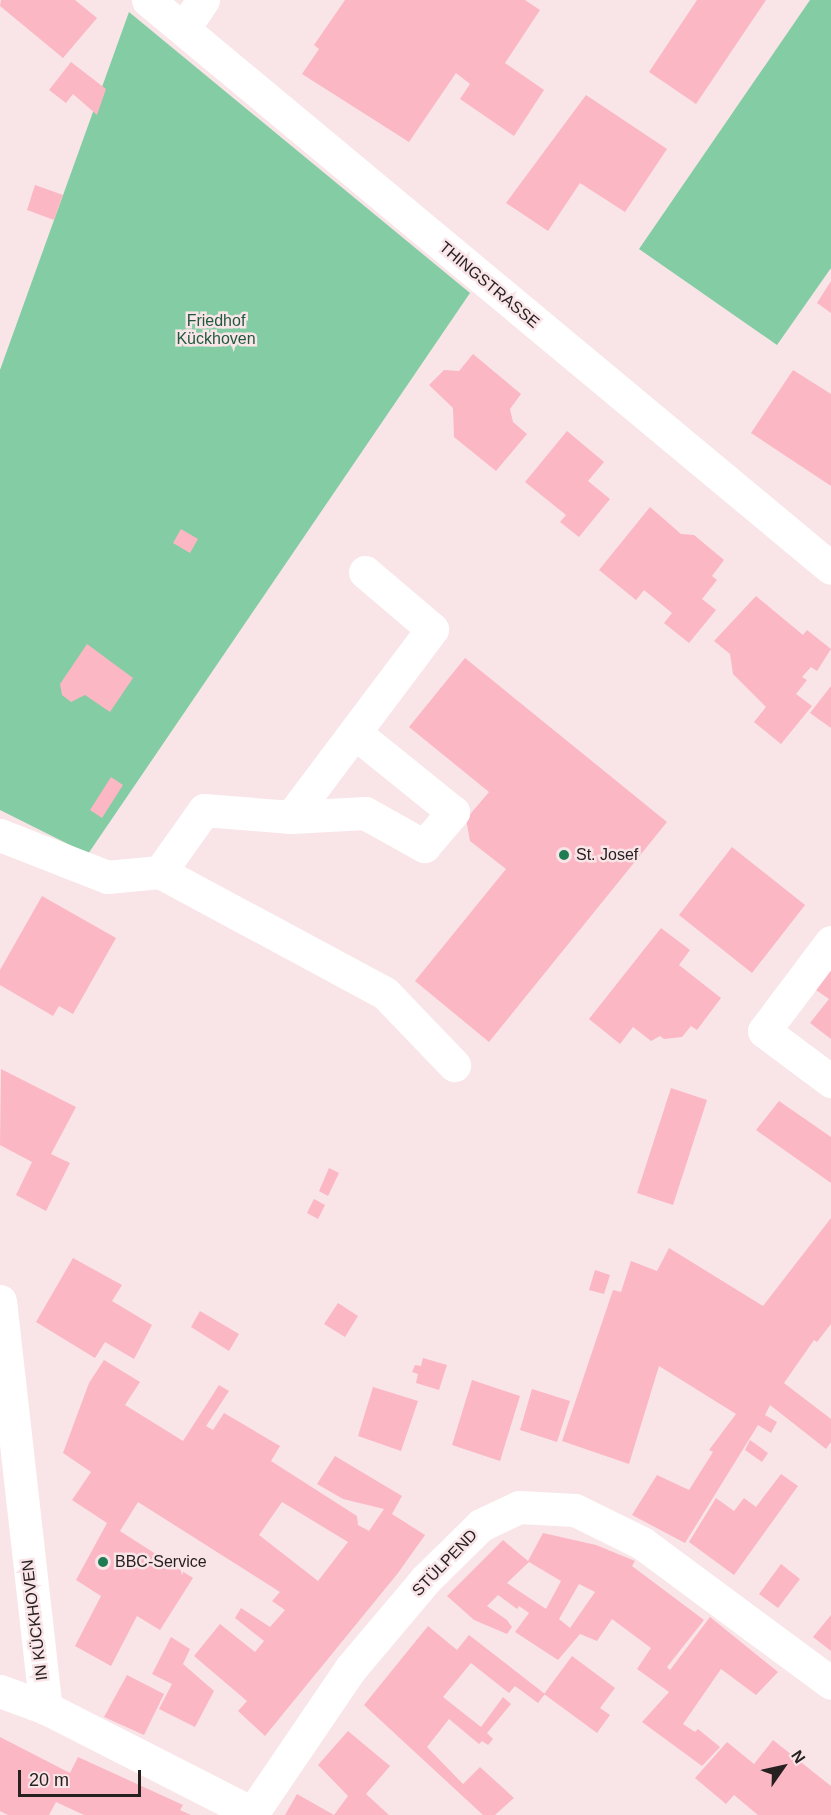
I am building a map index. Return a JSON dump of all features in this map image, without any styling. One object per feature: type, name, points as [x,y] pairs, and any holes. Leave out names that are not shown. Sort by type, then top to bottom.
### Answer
[{"type":"street","name":"THINGSTRASSE","points":[[148,0],[831,568]]},
{"type":"street","points":[[184,28],[203,0]]},
{"type":"street","points":[[291,817],[432,629],[365,572]]},
{"type":"street","points":[[160,872],[204,810],[291,817],[364,813],[424,846],[453,812],[355,733]]},
{"type":"street","points":[[0,835],[107,877],[160,872],[385,993],[454,1065]]},
{"type":"street","points":[[831,942],[764,1031],[831,1081]]},
{"type":"street","name":"IN KÜCKHOVEN","points":[[0,1301],[46,1708]]},
{"type":"street","name":"STÜLPEND","points":[[251,1814],[351,1668],[425,1580],[481,1525],[519,1507],[575,1510],[642,1543],[831,1683]]},
{"type":"street","points":[[0,1691],[46,1708],[251,1814]]},
{"type":"green space","points":[[810,0],[831,0],[831,268],[777,345],[639,249]]},
{"type":"green space","name":"Friedhof Kückhoven","points":[[129,12],[470,293],[88,854],[0,810],[0,370]]},
{"type":"building","points":[[1,0],[75,0],[97,18],[63,58],[0,6]]},
{"type":"building","points":[[345,0],[525,0],[540,10],[505,63],[544,90],[514,136],[460,99],[470,84],[456,73],[409,142],[302,74],[319,49],[314,45]]},
{"type":"building","points":[[697,0],[766,0],[696,104],[649,72]]},
{"type":"building","points":[[71,62],[106,89],[97,115],[73,94],[66,103],[49,90]]},
{"type":"building","points":[[586,95],[667,149],[625,212],[580,183],[548,231],[506,203]]},
{"type":"building","points":[[35,185],[63,195],[54,220],[27,210]]},
{"type":"building","points":[[831,281],[831,313],[817,303]]},
{"type":"building","points":[[473,354],[521,394],[510,409],[513,422],[527,434],[496,471],[454,437],[453,408],[429,385],[444,370],[459,371]]},
{"type":"building","points":[[793,370],[831,394],[831,486],[751,433]]},
{"type":"building","points":[[567,431],[604,462],[588,481],[610,499],[579,537],[560,522],[566,515],[525,482]]},
{"type":"building","points":[[650,507],[681,534],[694,535],[724,560],[712,576],[717,580],[702,599],[716,610],[689,643],[664,623],[672,613],[644,590],[636,600],[599,570]]},
{"type":"building","points":[[181,529],[198,539],[190,553],[173,543]]},
{"type":"building","points":[[756,596],[803,635],[807,630],[831,649],[817,671],[811,667],[802,677],[807,680],[796,694],[812,706],[781,744],[754,722],[766,707],[733,674],[730,654],[714,641]]},
{"type":"building","points":[[87,644],[133,678],[110,712],[85,695],[71,702],[62,695],[60,684]]},
{"type":"building","name":"St. Josef","points":[[465,658],[667,822],[489,1042],[415,981],[506,869],[470,841],[466,819],[489,792],[409,727]]},
{"type":"building","points":[[831,686],[831,728],[810,713]]},
{"type":"building","points":[[111,777],[123,785],[102,818],[90,810]]},
{"type":"building","points":[[732,847],[805,905],[752,973],[679,915]]},
{"type":"building","points":[[42,896],[116,938],[73,1014],[59,1006],[53,1016],[0,985],[0,970]]},
{"type":"building","points":[[661,928],[690,950],[679,965],[721,998],[697,1030],[691,1026],[682,1037],[664,1039],[660,1036],[651,1041],[633,1027],[620,1044],[589,1019]]},
{"type":"building","points":[[831,965],[831,1039],[810,1023],[829,999],[813,988]]},
{"type":"building","points":[[1,1069],[76,1107],[51,1154],[70,1163],[46,1211],[16,1195],[32,1162],[0,1145]]},
{"type":"building","points":[[671,1088],[707,1100],[673,1205],[637,1193]]},
{"type":"building","points":[[779,1101],[831,1137],[831,1183],[756,1130]]},
{"type":"building","points":[[329,1168],[339,1173],[328,1196],[319,1191]]},
{"type":"building","points":[[314,1199],[325,1205],[318,1219],[307,1213]]},
{"type":"building","points":[[831,1218],[831,1324],[817,1342],[814,1340],[784,1383],[831,1419],[831,1442],[826,1449],[770,1405],[765,1415],[777,1422],[771,1433],[758,1425],[685,1543],[632,1515],[657,1475],[689,1490],[713,1452],[709,1450],[736,1414],[659,1366],[629,1464],[562,1441],[613,1290],[621,1292],[631,1261],[657,1271],[669,1248],[763,1306]]},
{"type":"building","points":[[73,1258],[122,1285],[112,1301],[152,1325],[134,1359],[105,1342],[95,1358],[36,1322]]},
{"type":"building","points":[[595,1270],[610,1275],[604,1294],[589,1290]]},
{"type":"building","points":[[338,1303],[358,1316],[345,1337],[324,1324]]},
{"type":"building","points":[[200,1311],[239,1334],[229,1351],[191,1327]]},
{"type":"building","points":[[423,1358],[447,1365],[439,1390],[416,1383],[418,1374],[412,1372],[415,1365],[421,1366]]},
{"type":"building","points":[[104,1360],[140,1382],[125,1405],[183,1441],[219,1385],[229,1391],[206,1426],[213,1430],[224,1413],[280,1446],[271,1461],[357,1516],[358,1525],[369,1531],[384,1509],[343,1499],[317,1484],[335,1456],[402,1496],[392,1514],[425,1535],[398,1573],[265,1736],[238,1711],[247,1701],[194,1656],[220,1624],[255,1652],[264,1641],[235,1618],[241,1608],[270,1627],[285,1610],[272,1601],[280,1592],[138,1502],[120,1531],[193,1578],[160,1630],[137,1616],[111,1666],[75,1646],[101,1596],[76,1580],[107,1523],[72,1500],[91,1472],[63,1453],[89,1383]],"holes":[[[282,1502],[348,1542],[318,1581],[259,1535]]]},
{"type":"building","points":[[472,1380],[520,1396],[500,1461],[452,1445]]},
{"type":"building","points":[[373,1387],[418,1401],[401,1451],[358,1436]]},
{"type":"building","points":[[532,1389],[570,1401],[557,1442],[520,1430]]},
{"type":"building","points":[[750,1440],[768,1453],[762,1462],[745,1450]]},
{"type":"building","points":[[781,1474],[798,1486],[734,1575],[689,1542],[716,1498],[734,1511],[744,1498],[756,1507]]},
{"type":"building","points":[[543,1533],[596,1545],[635,1561],[632,1566],[704,1620],[667,1667],[670,1670],[710,1617],[778,1672],[756,1695],[721,1669],[683,1724],[695,1732],[698,1729],[720,1747],[702,1766],[642,1722],[669,1692],[637,1669],[651,1648],[612,1619],[597,1641],[580,1634],[558,1660],[515,1632],[529,1613],[519,1606],[517,1609],[498,1595],[487,1606],[507,1620],[512,1627],[507,1634],[474,1620],[447,1596],[503,1540],[528,1561]],"holes":[[[529,1562],[561,1581],[546,1609],[507,1583]],[[579,1584],[595,1592],[570,1628],[559,1619]]]},
{"type":"building","points":[[781,1564],[800,1579],[778,1608],[759,1594]]},
{"type":"building","points":[[831,1615],[831,1651],[813,1637]]},
{"type":"building","points":[[428,1626],[457,1650],[469,1635],[545,1694],[538,1703],[515,1686],[509,1693],[471,1663],[443,1697],[481,1727],[503,1697],[511,1704],[487,1733],[493,1739],[488,1745],[482,1741],[479,1744],[449,1719],[427,1747],[463,1784],[480,1767],[514,1798],[495,1815],[483,1815],[364,1705]]},
{"type":"building","points":[[171,1637],[190,1649],[183,1664],[214,1691],[195,1727],[159,1709],[172,1684],[152,1674]]},
{"type":"building","points":[[572,1656],[615,1688],[600,1708],[610,1715],[597,1733],[544,1694]]},
{"type":"building","points":[[127,1675],[164,1694],[144,1735],[104,1717]]},
{"type":"building","points":[[348,1731],[390,1766],[366,1794],[389,1815],[334,1815],[348,1796],[318,1765]]},
{"type":"building","points":[[0,1737],[70,1773],[78,1757],[183,1805],[180,1810],[191,1815],[84,1815],[56,1802],[49,1815],[8,1815],[0,1811]]},
{"type":"building","points":[[773,1740],[831,1786],[831,1815],[758,1815],[734,1795],[726,1804],[695,1778],[727,1742],[754,1764]]},
{"type":"building","points":[[297,1794],[334,1815],[285,1815]]},
{"type":"place","name":"St. Josef","points":[[564,855]]},
{"type":"place","name":"BBC-Service","points":[[103,1562]]}]
